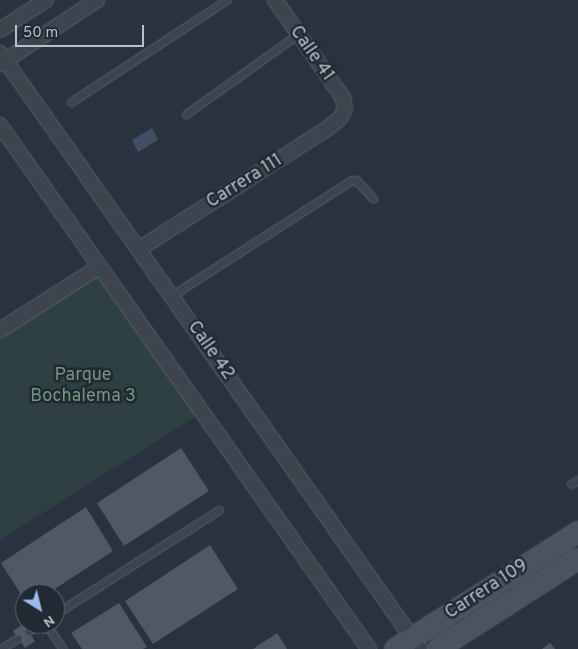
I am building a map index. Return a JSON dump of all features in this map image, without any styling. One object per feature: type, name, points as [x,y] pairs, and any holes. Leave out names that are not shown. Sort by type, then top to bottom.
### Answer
[{"type":"main road","name":"Carrera 109","points":[[395,649],[416,644],[578,532]]},
{"type":"main road","name":"Carrera 109","points":[[438,649],[578,559]]},
{"type":"street","points":[[0,30],[46,0]]},
{"type":"street","points":[[2,59],[97,0]]},
{"type":"street","name":"Calle 41","points":[[275,0],[342,98],[345,108]]},
{"type":"street","name":"Calle 42","points":[[2,59],[139,249],[416,644]]},
{"type":"street","name":"Carrera 111","points":[[139,249],[327,130],[340,118],[345,108]]},
{"type":"street","points":[[0,126],[369,649]]},
{"type":"street","points":[[0,330],[99,267]]},
{"type":"lane","points":[[71,102],[226,0]]},
{"type":"lane","points":[[186,114],[298,34]]},
{"type":"lane","points":[[171,296],[352,180],[356,180],[373,198]]},
{"type":"lane","points":[[571,484],[578,480]]},
{"type":"lane","points":[[65,608],[219,510]]},
{"type":"lane","points":[[53,634],[63,649]]},
{"type":"lane","points":[[0,649],[18,638]]},
{"type":"green space","name":"Parque Bochalema 3","points":[[99,267],[203,412],[0,540],[0,330]]},
{"type":"water","points":[[152,128],[158,140],[138,152],[132,140]]},
{"type":"building","points":[[181,448],[209,491],[124,546],[97,503]]},
{"type":"building","points":[[86,507],[113,551],[62,584],[15,585],[1,563]]},
{"type":"building","points":[[210,545],[238,589],[153,644],[125,601]]},
{"type":"building","points":[[119,603],[147,647],[143,649],[82,649],[71,633]]},
{"type":"building","points":[[277,633],[287,649],[253,649]]},
{"type":"building","points":[[15,634],[30,634],[35,641],[25,648]]},
{"type":"building","points":[[550,643],[555,649],[542,649]]}]
